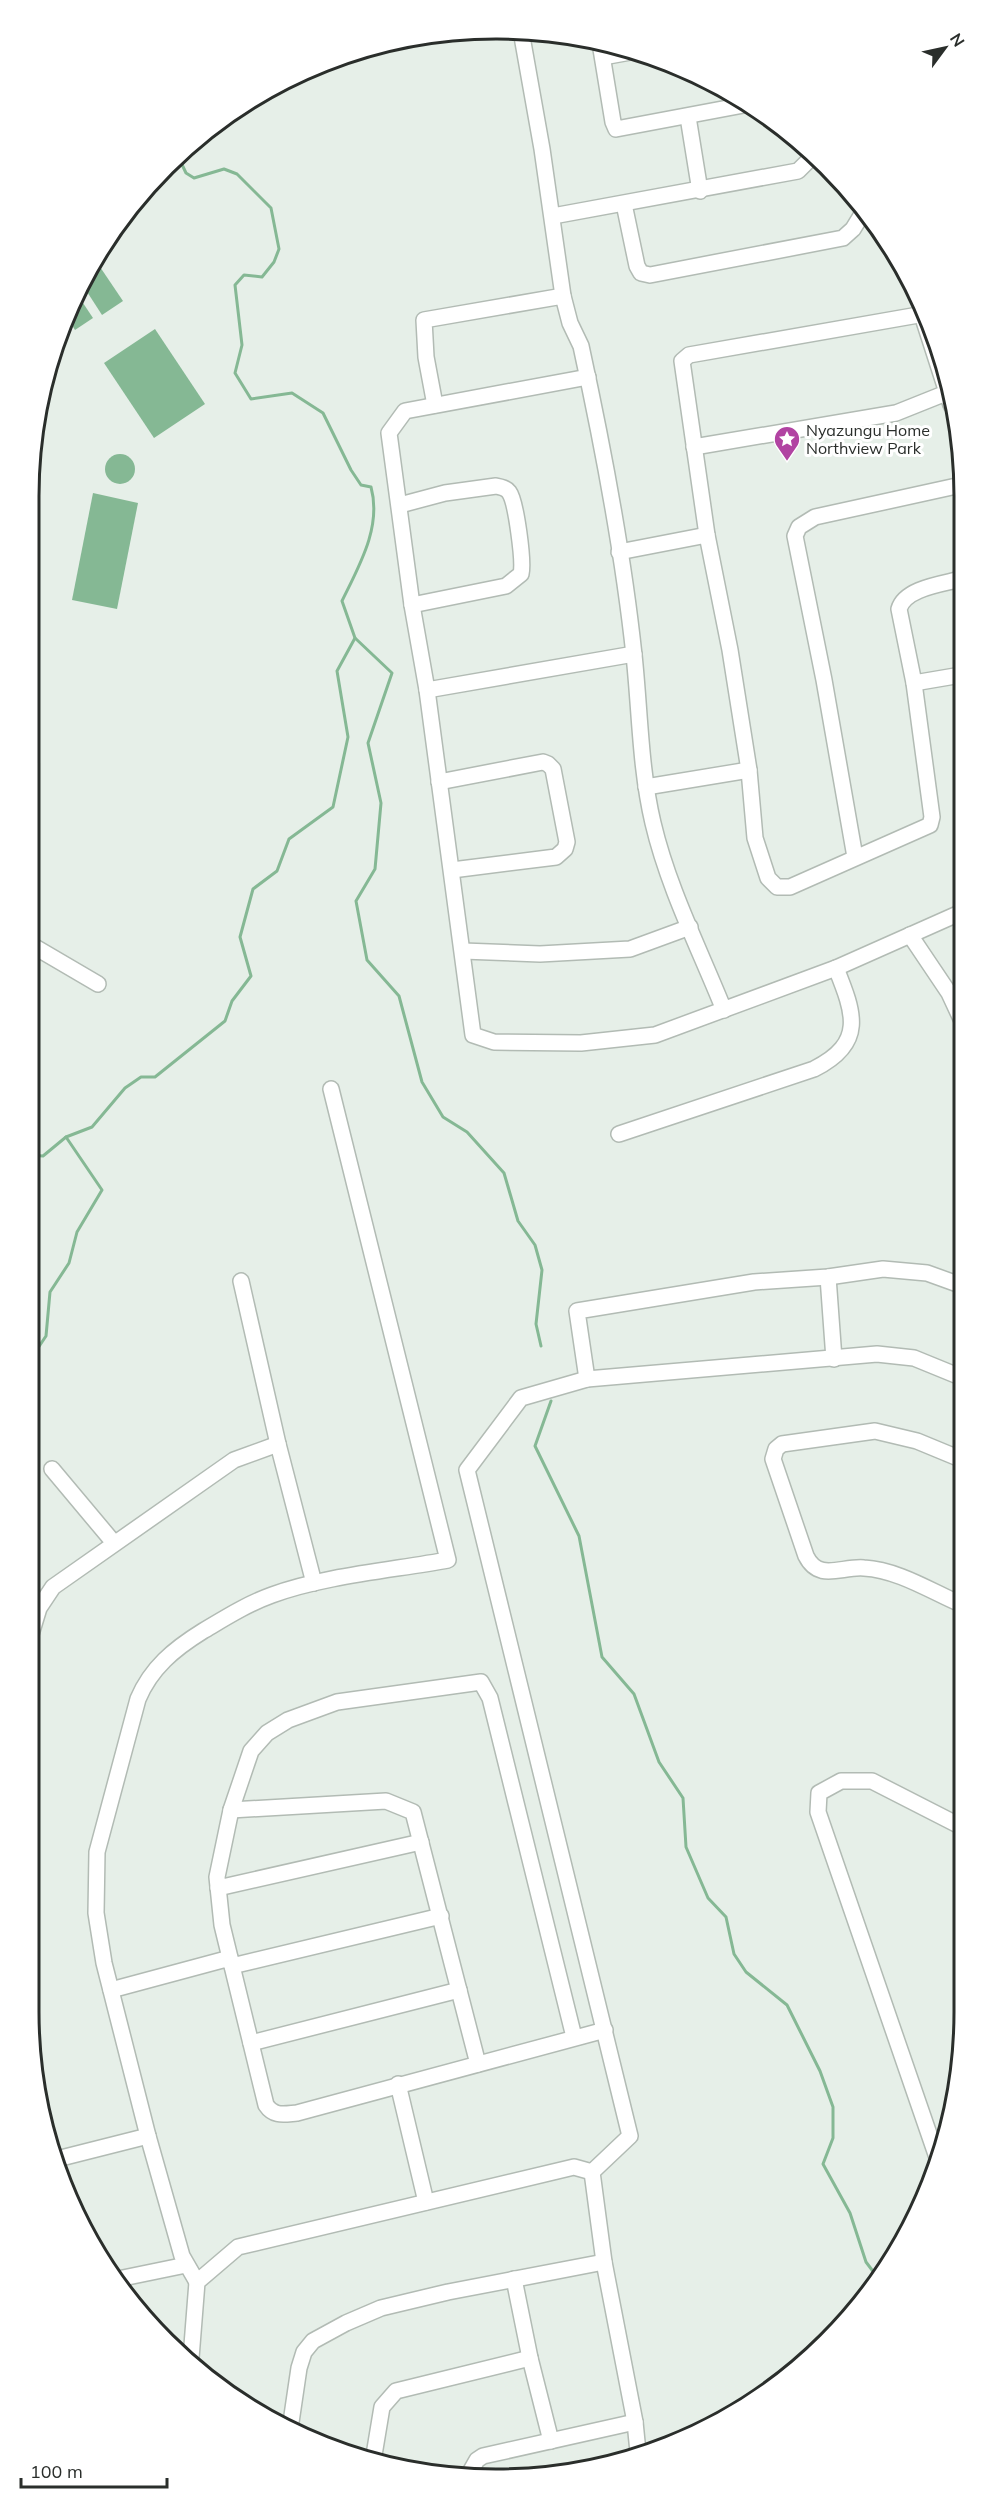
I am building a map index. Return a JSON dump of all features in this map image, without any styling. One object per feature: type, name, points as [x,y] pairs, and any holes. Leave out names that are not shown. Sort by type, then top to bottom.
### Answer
[{"type":"street","points":[[523,40],[553,216],[563,296],[570,323],[581,346],[588,377],[619,552],[634,654],[646,787],[661,855],[724,1010]]},
{"type":"street","points":[[602,52],[616,129],[688,117],[733,105]]},
{"type":"street","points":[[688,117],[700,190]]},
{"type":"street","points":[[553,216],[798,171],[807,161]]},
{"type":"street","points":[[624,204],[637,266],[641,273],[650,276],[843,237],[853,230],[860,219]]},
{"type":"street","points":[[435,405],[426,357],[424,320],[563,296]]},
{"type":"street","points":[[916,315],[684,357],[681,367],[707,535],[730,650],[749,770],[755,838],[768,878],[774,884],[782,888],[790,887],[926,828],[932,822],[914,683],[899,609],[901,602],[910,595],[954,581]]},
{"type":"street","points":[[588,377],[405,411],[389,433],[412,605],[427,690],[473,1035],[494,1042],[581,1042],[655,1035],[836,968],[954,916]]},
{"type":"street","points":[[694,447],[897,413],[943,400]]},
{"type":"street","points":[[400,505],[445,493],[496,486],[503,488],[511,496],[521,547],[520,574],[506,586],[412,605]]},
{"type":"street","points":[[855,857],[824,680],[795,536],[799,526],[815,516],[954,487]]},
{"type":"street","points":[[619,552],[707,535]]},
{"type":"street","points":[[427,690],[634,654]]},
{"type":"street","points":[[914,683],[954,676]]},
{"type":"street","points":[[439,782],[543,762],[548,764],[553,770],[567,842],[565,849],[556,856],[452,870]]},
{"type":"street","points":[[646,787],[749,770]]},
{"type":"street","points":[[463,951],[540,954],[630,949],[690,927]]},
{"type":"street","points":[[910,935],[954,1004]]},
{"type":"street","points":[[39,949],[98,984]]},
{"type":"street","points":[[619,1134],[814,1069],[838,1055],[846,1046],[850,1036],[852,1013],[836,968]]},
{"type":"street","points":[[191,2352],[196,2282],[186,2265],[148,2136],[104,1963],[96,1913],[97,1852],[138,1699],[146,1680],[160,1663],[183,1644],[238,1610],[272,1594],[314,1583],[448,1560],[331,1089]]},
{"type":"street","points":[[587,1379],[577,1311],[754,1282],[828,1277],[883,1269],[904,1269],[927,1273],[954,1283]]},
{"type":"street","points":[[828,1277],[834,1359]]},
{"type":"street","points":[[241,1281],[278,1444],[314,1583]]},
{"type":"street","points":[[592,2172],[630,2136],[606,2030],[467,1470],[521,1398],[587,1379],[877,1354],[914,1358],[954,1374]]},
{"type":"street","points":[[954,1456],[917,1440],[875,1431],[782,1444],[776,1449],[773,1462],[806,1556],[813,1568],[820,1572],[864,1568],[885,1572],[954,1601]]},
{"type":"street","points":[[39,1608],[53,1587],[234,1460],[278,1444]]},
{"type":"street","points":[[52,1469],[114,1543]]},
{"type":"street","points":[[574,2037],[490,1698],[481,1682],[338,1702],[288,1720],[267,1733],[251,1751],[231,1810],[217,1868],[222,1925],[266,2105],[276,2114],[297,2113],[398,2084],[606,2030]]},
{"type":"street","points":[[933,2147],[818,1812],[819,1792],[841,1781],[872,1781],[954,1823]]},
{"type":"street","points":[[231,1810],[386,1801],[413,1812],[478,2064]]},
{"type":"street","points":[[218,1888],[421,1842]]},
{"type":"street","points":[[111,1990],[441,1916]]},
{"type":"street","points":[[251,2043],[459,1990]]},
{"type":"street","points":[[398,2084],[426,2202]]},
{"type":"street","points":[[63,2158],[148,2136]]},
{"type":"street","points":[[196,2282],[238,2247],[574,2167],[592,2172]]},
{"type":"street","points":[[592,2172],[604,2262],[635,2422],[637,2447]]},
{"type":"street","points":[[291,2421],[299,2368],[304,2352],[313,2341],[346,2323],[381,2308],[604,2262]]},
{"type":"street","points":[[125,2278],[186,2265]]},
{"type":"street","points":[[514,2279],[530,2358],[551,2441]]},
{"type":"street","points":[[374,2452],[382,2407],[396,2391],[530,2358]]},
{"type":"street","points":[[472,2468],[483,2456],[635,2422]]},
{"type":"shaded area","points":[[100,267],[123,301],[102,315],[87,292]]},
{"type":"shaded area","points":[[82,302],[93,318],[75,330],[72,326]]},
{"type":"shaded area","points":[[155,329],[205,404],[154,438],[104,363]]},
{"type":"shaded area","points":[[120,454],[131,458],[135,469],[131,480],[120,484],[109,480],[105,469],[109,458]]},
{"type":"shaded area","points":[[93,493],[138,503],[117,609],[72,600]]},
{"type":"waterway","points":[[39,1156],[43,1156],[66,1137],[92,1127],[125,1088],[141,1077],[155,1077],[225,1021],[232,1001],[251,976],[240,937],[253,889],[277,871],[289,839],[333,807],[348,737],[337,671],[355,638],[342,601],[362,560],[371,531],[374,517],[371,487],[361,485],[351,470],[323,413],[292,393],[251,399],[235,373],[242,345],[235,285],[244,275],[262,277],[274,262],[279,249],[271,208],[237,174],[224,169],[194,178],[186,173],[182,165]]},
{"type":"waterway","points":[[355,638],[392,673],[368,743],[381,803],[375,869],[356,901],[367,960],[399,996],[422,1082],[443,1117],[467,1132],[504,1173],[518,1221],[535,1245],[542,1270],[536,1324],[541,1346]]},
{"type":"waterway","points":[[39,1346],[46,1336],[50,1292],[69,1263],[77,1232],[102,1190],[66,1137]]},
{"type":"waterway","points":[[551,1401],[535,1446],[579,1536],[602,1657],[634,1694],[659,1762],[683,1798],[686,1847],[708,1898],[726,1917],[734,1954],[746,1972],[787,2005],[820,2071],[833,2107],[833,2138],[823,2164],[850,2213],[866,2262],[873,2271]]},
{"type":"place","name":"Nyazungu Home Northview Park","points":[[787,462]]}]
